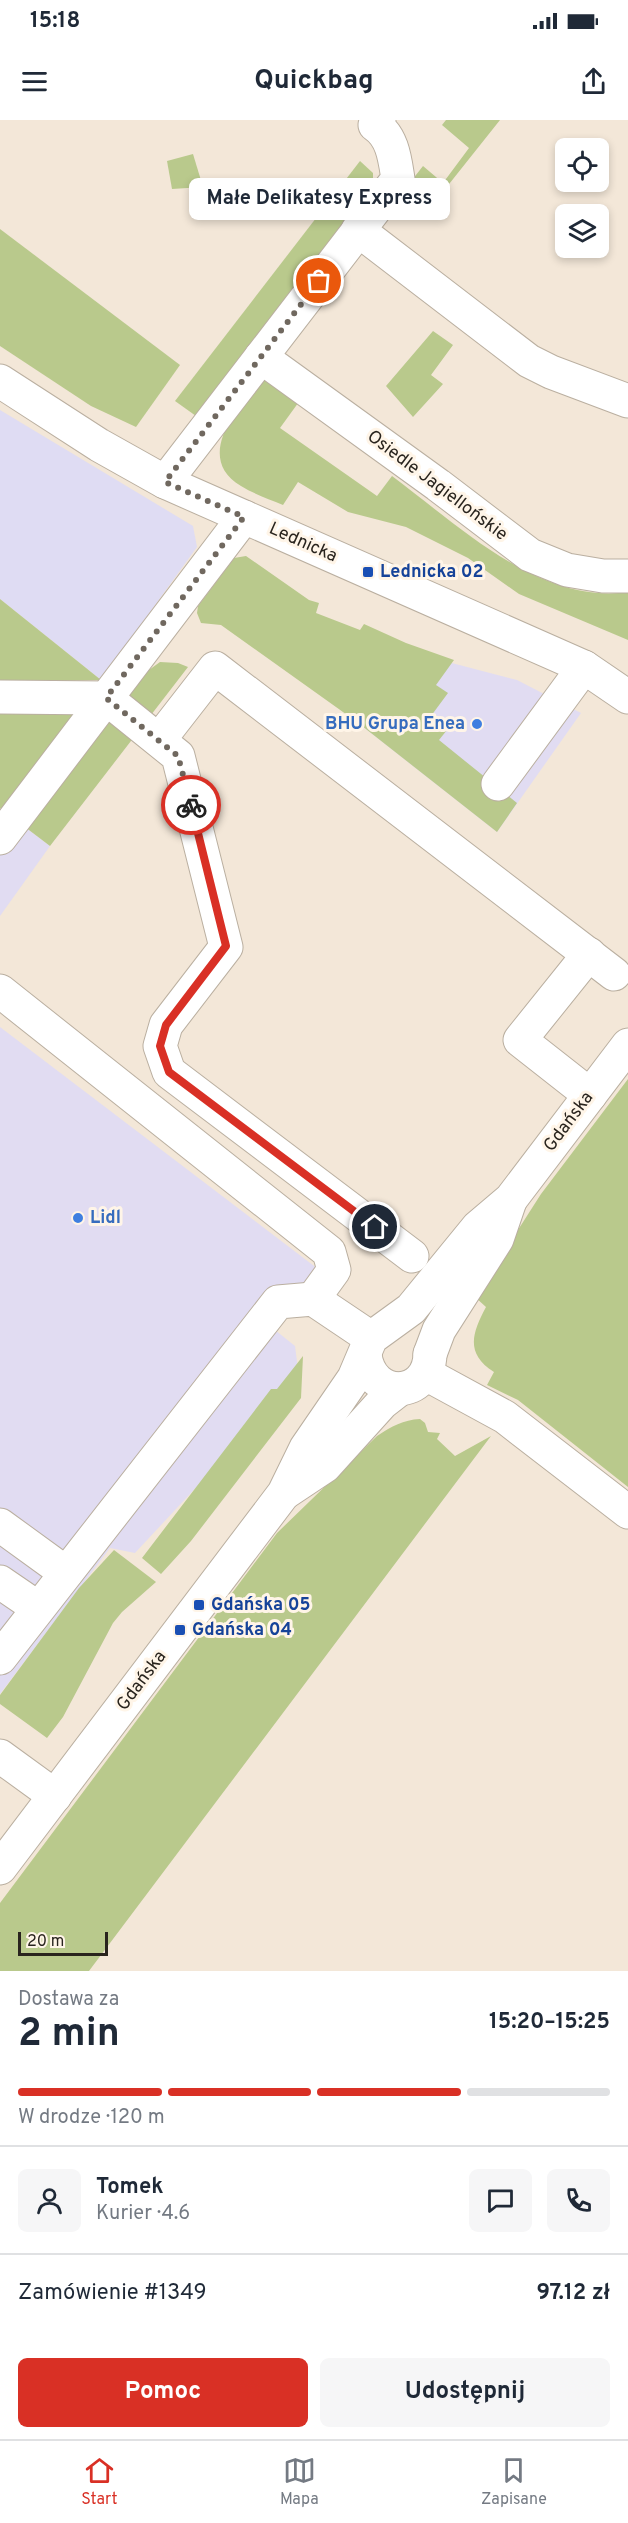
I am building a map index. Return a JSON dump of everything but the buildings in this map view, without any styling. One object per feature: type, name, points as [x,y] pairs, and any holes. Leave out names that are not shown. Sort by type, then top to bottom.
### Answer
[{"type":"street","points":[[165,482],[398,179],[395,156],[384,132],[375,125],[379,120]]},
{"type":"street","points":[[358,230],[529,361],[551,372],[628,401]]},
{"type":"street","name":"Osiedle Jagiellońskie","points":[[261,357],[438,485],[530,555],[567,570],[603,576],[628,576]]},
{"type":"street","name":"Lednicka","points":[[0,381],[99,445],[165,482],[584,667],[628,697]]},
{"type":"street","points":[[0,838],[244,517]]},
{"type":"street","points":[[498,784],[584,667]]},
{"type":"street","name":"Lednicka","points":[[584,667],[628,675]]},
{"type":"street","points":[[159,740],[215,668],[601,964],[520,1040],[590,1095]]},
{"type":"street","points":[[0,697],[106,698],[178,756],[226,946],[166,1025],[160,1046],[169,1072],[412,1256]]},
{"type":"street","points":[[0,991],[329,1252],[334,1270],[313,1299]]},
{"type":"street","name":"Gdańska","points":[[4,1854],[55,1796],[284,1493],[306,1448],[354,1378],[376,1339],[411,1310],[478,1227],[511,1199],[628,1045]]},
{"type":"street","name":"Gdańska","points":[[284,1493],[325,1466],[382,1403],[418,1372],[439,1330],[497,1239],[511,1199]]},
{"type":"street","points":[[5,1640],[38,1608],[278,1302],[313,1299],[376,1339],[413,1328],[428,1344],[418,1372],[389,1388],[371,1376],[367,1366],[376,1339]]},
{"type":"street","points":[[418,1372],[505,1417],[628,1512]]},
{"type":"street","points":[[0,1525],[66,1573]]},
{"type":"street","points":[[0,1582],[38,1608]]},
{"type":"street","points":[[0,1756],[55,1796]]},
{"type":"shaded area","points":[[0,410],[193,526],[197,547],[101,680],[0,599]]},
{"type":"shaded area","points":[[406,651],[517,680],[581,713],[497,832],[357,722]]},
{"type":"shaded area","points":[[0,808],[50,846],[0,916]]},
{"type":"shaded area","points":[[0,1027],[318,1269],[275,1330],[295,1346],[299,1377],[135,1553],[110,1548],[0,1694]]},
{"type":"green space","points":[[446,120],[500,120],[430,208],[405,189],[423,166],[443,183],[469,148],[442,125]]},
{"type":"green space","points":[[193,154],[203,187],[172,189],[167,161]]},
{"type":"green space","points":[[360,161],[373,173],[373,185],[196,416],[175,401]]},
{"type":"green space","points":[[0,229],[180,365],[136,427],[91,406],[0,346]]},
{"type":"green space","points":[[433,331],[453,345],[431,375],[443,384],[413,417],[386,386]]},
{"type":"green space","points":[[264,373],[301,399],[280,428],[377,496],[392,476],[472,538],[532,574],[563,586],[595,593],[628,592],[628,640],[519,594],[468,558],[406,527],[348,512],[298,482],[283,505],[241,486],[227,474],[220,460],[221,445],[225,430],[234,414]]},
{"type":"green space","points":[[246,556],[309,600],[319,603],[316,613],[360,630],[364,624],[406,643],[454,660],[436,685],[448,693],[431,716],[447,730],[439,740],[517,803],[497,832],[357,722],[221,625],[201,623],[197,613],[198,606],[234,558]]},
{"type":"green space","points":[[0,599],[101,680],[0,682]]},
{"type":"green space","points":[[160,662],[178,663],[188,667],[50,846],[0,808],[0,708],[109,717],[149,670]]},
{"type":"green space","points":[[628,1079],[628,1487],[518,1400],[487,1385],[494,1372],[479,1358],[474,1342],[477,1326],[486,1307],[475,1297],[541,1194]]},
{"type":"green space","points":[[303,1356],[301,1398],[191,1541],[161,1574],[142,1558],[271,1389],[277,1389]]},
{"type":"green space","points":[[420,1419],[425,1423],[428,1432],[440,1433],[437,1439],[455,1456],[491,1436],[89,1971],[0,1971],[0,1903],[277,1533],[377,1436],[398,1424]]},
{"type":"green space","points":[[114,1550],[156,1582],[113,1623],[63,1717],[47,1738],[0,1704],[0,1695],[79,1588]]},
{"type":"way so far","points":[[191,805],[178,756],[106,698],[244,517],[165,482],[319,281]]},
{"type":"place","name":"Małe Delikatesy Express","points":[[319,281]]},
{"type":"place","name":"Lednicka 02","points":[[368,572]]},
{"type":"place","name":"BHU Grupa Enea","points":[[477,724]]},
{"type":"place","name":"Lidl","points":[[78,1218]]},
{"type":"place","name":"Gdańska 05","points":[[199,1605]]},
{"type":"place","name":"Gdańska 04","points":[[180,1630]]},
{"type":"route","points":[[191,805],[226,946],[166,1025],[160,1046],[169,1072],[375,1227]]}]
